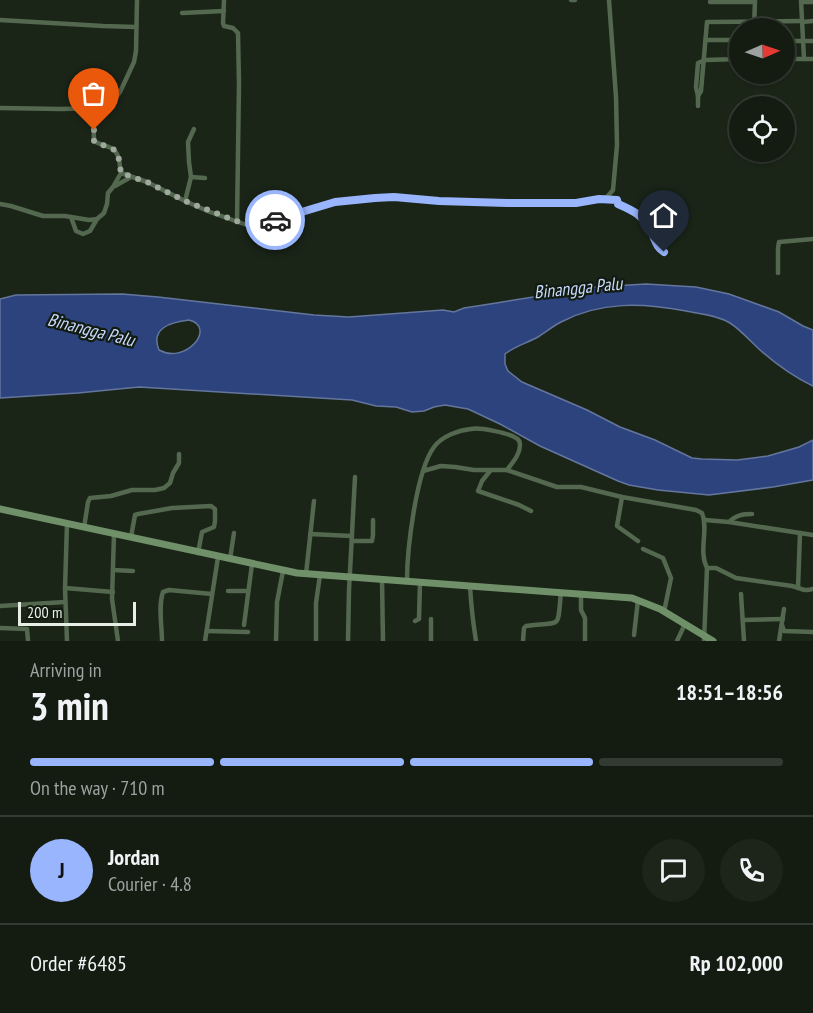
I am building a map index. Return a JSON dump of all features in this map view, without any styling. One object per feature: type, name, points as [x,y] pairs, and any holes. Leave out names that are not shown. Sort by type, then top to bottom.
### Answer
[{"type":"main road","points":[[0,509],[283,571],[638,600],[664,612],[704,638],[713,641]]},
{"type":"street","points":[[0,108],[93,108],[105,107],[112,103],[123,87],[134,62],[136,0]]},
{"type":"street","points":[[224,0],[223,23],[238,33],[237,222]]},
{"type":"street","points":[[121,173],[244,224],[259,224],[335,202],[375,198],[576,203],[607,197],[613,190],[617,145],[609,0]]},
{"type":"street","points":[[710,2],[755,1],[754,18]]},
{"type":"street","points":[[804,59],[802,1],[813,2]]},
{"type":"street","points":[[183,13],[224,12]]},
{"type":"street","points":[[0,20],[136,27]]},
{"type":"street","points":[[795,21],[813,21]]},
{"type":"street","points":[[705,60],[707,22],[729,22]]},
{"type":"street","points":[[706,40],[729,40]]},
{"type":"street","points":[[795,41],[813,41]]},
{"type":"street","points":[[698,106],[696,87],[698,63],[705,60],[729,59]]},
{"type":"street","points":[[795,59],[813,59]]},
{"type":"street","points":[[71,217],[76,231],[83,234],[90,231],[97,219],[104,213],[108,193],[121,173],[118,154],[113,148],[94,141],[93,108]]},
{"type":"street","points":[[185,201],[191,177],[188,142],[194,129]]},
{"type":"street","points":[[113,187],[131,177]]},
{"type":"street","points":[[191,177],[205,178]]},
{"type":"street","points":[[599,199],[617,200],[618,204],[638,214],[652,232],[658,248],[664,252]]},
{"type":"street","points":[[0,204],[43,216],[97,219]]},
{"type":"street","points":[[778,273],[777,248],[779,242],[813,239]]},
{"type":"street","points":[[407,581],[408,552],[423,471],[431,452],[439,442],[461,430],[474,428],[518,438],[520,445],[516,457],[507,470]]},
{"type":"street","points":[[84,528],[90,498],[111,496],[132,490],[164,488],[170,483],[179,463],[179,454]]},
{"type":"street","points":[[423,471],[441,466],[490,471],[507,470],[557,487],[581,487],[702,513],[705,519],[703,559],[706,568],[704,638]]},
{"type":"street","points":[[490,471],[478,491],[531,511]]},
{"type":"street","points":[[348,641],[355,477]]},
{"type":"street","points":[[622,497],[617,526],[638,542]]},
{"type":"street","points":[[306,574],[314,501]]},
{"type":"street","points":[[131,538],[135,515],[172,508],[211,506],[214,509],[214,524],[212,528],[202,532],[198,553]]},
{"type":"street","points":[[729,522],[737,516],[752,513]]},
{"type":"street","points":[[705,519],[813,535]]},
{"type":"street","points":[[310,534],[372,541],[373,520]]},
{"type":"street","points":[[67,524],[65,588],[67,641]]},
{"type":"street","points":[[230,559],[234,533]]},
{"type":"street","points":[[798,588],[800,533]]},
{"type":"street","points":[[114,534],[113,610],[118,641]]},
{"type":"street","points":[[643,549],[663,558],[671,576],[664,612]]},
{"type":"street","points":[[205,641],[218,557]]},
{"type":"street","points":[[244,625],[252,564]]},
{"type":"street","points":[[706,568],[716,568],[736,578],[798,588],[802,591],[813,590]]},
{"type":"street","points":[[113,570],[133,571]]},
{"type":"street","points":[[276,641],[277,602],[283,571]]},
{"type":"street","points":[[316,641],[316,603],[320,574]]},
{"type":"street","points":[[382,579],[383,641]]},
{"type":"street","points":[[415,621],[419,619],[420,582]]},
{"type":"street","points":[[470,586],[476,641]]},
{"type":"street","points":[[65,588],[113,592]]},
{"type":"street","points":[[162,641],[161,596],[163,592],[169,590],[212,594]]},
{"type":"street","points":[[228,591],[248,591]]},
{"type":"street","points":[[523,641],[526,626],[549,625],[558,621],[561,592]]},
{"type":"street","points":[[581,594],[581,610],[585,618],[585,641]]},
{"type":"street","points":[[741,594],[744,641]]},
{"type":"street","points":[[634,635],[638,600]]},
{"type":"street","points":[[0,606],[65,602]]},
{"type":"street","points":[[780,641],[784,609]]},
{"type":"street","points":[[431,619],[431,641]]},
{"type":"street","points":[[742,620],[782,622]]},
{"type":"street","points":[[782,622],[784,631],[813,632]]},
{"type":"street","points":[[677,641],[685,624]]},
{"type":"street","points":[[0,628],[27,628],[27,641]]},
{"type":"street","points":[[207,631],[248,632]]},
{"type":"water","name":"Binangga Palu","points":[[646,284],[696,287],[729,294],[779,312],[813,330],[813,386],[779,365],[725,320],[686,311],[638,305],[591,310],[561,322],[505,354],[508,371],[522,382],[692,458],[737,460],[768,456],[799,447],[813,440],[813,480],[709,495],[629,485],[540,446],[468,409],[445,405],[412,412],[352,400],[139,387],[0,398],[0,299],[16,295],[122,294],[349,317],[443,310],[454,312],[464,308],[596,287]],"holes":[[[189,320],[197,324],[200,330],[199,337],[188,349],[179,353],[159,350],[157,336],[164,328],[175,322]]]},
{"type":"way so far","points":[[94,130],[94,141],[113,148],[118,154],[121,173],[147,182],[210,212],[244,224],[259,224],[275,220]]},
{"type":"route","points":[[275,220],[335,202],[375,198],[507,203],[576,203],[599,199],[617,200],[617,204],[636,211],[652,232],[658,248],[664,252]]}]
